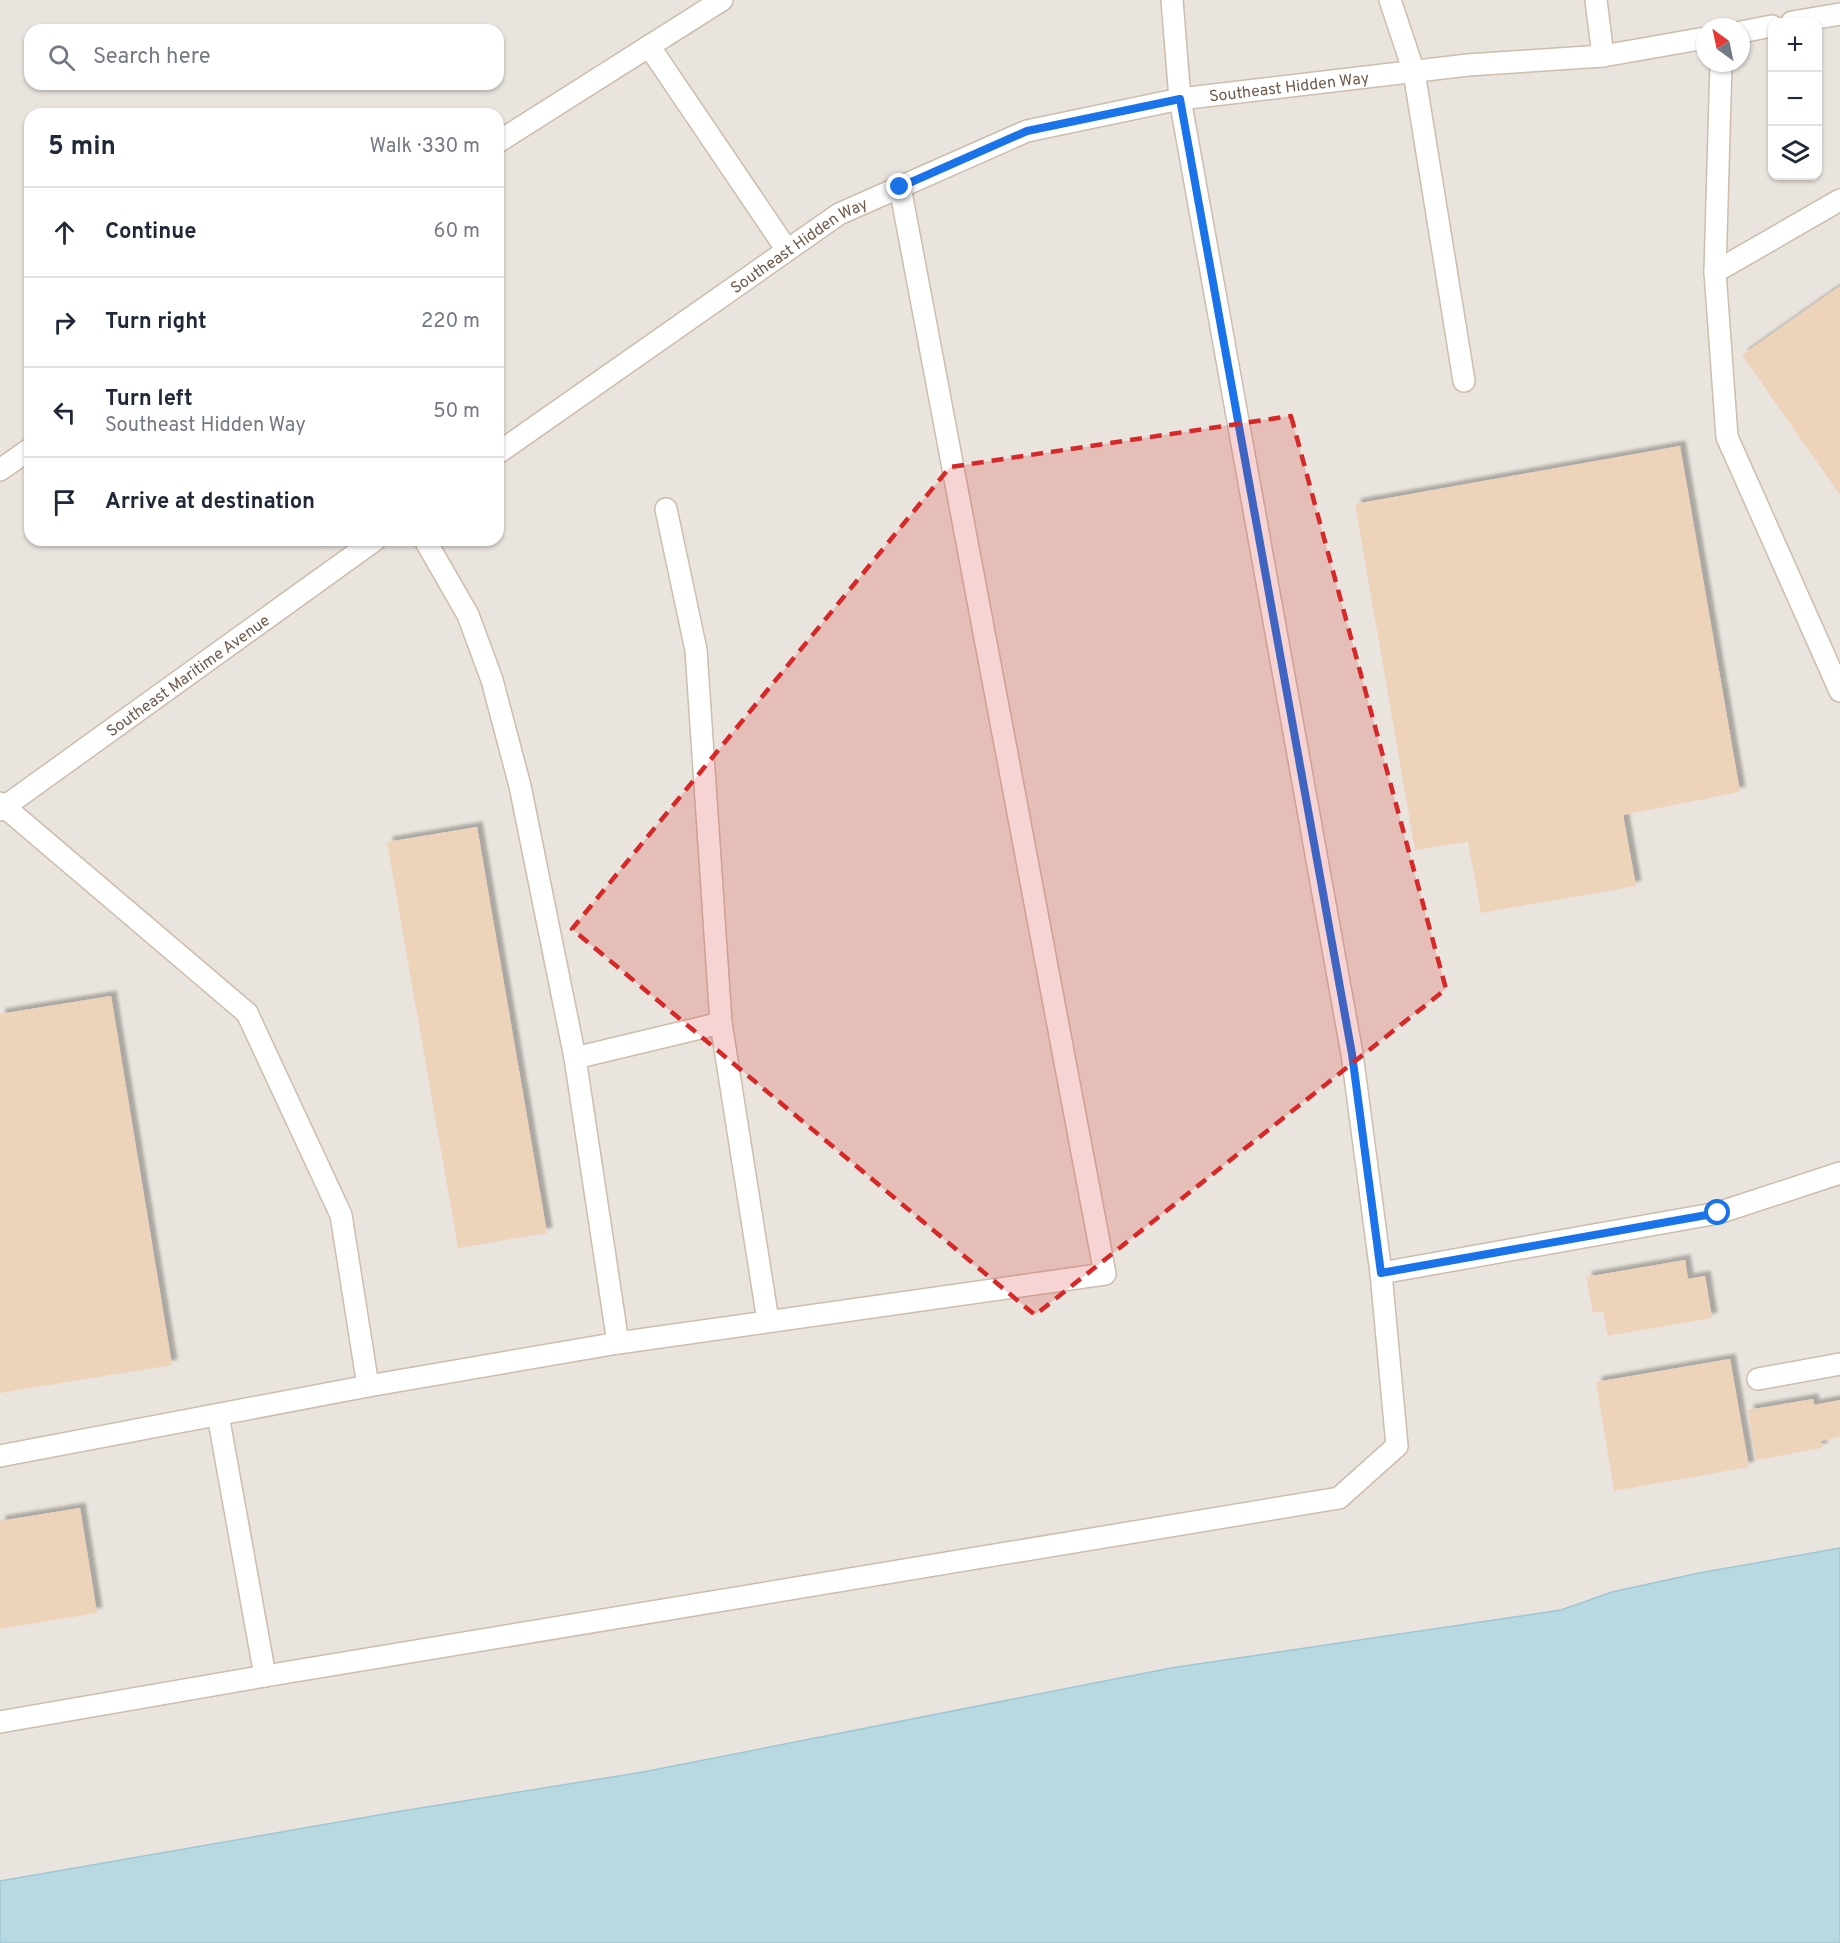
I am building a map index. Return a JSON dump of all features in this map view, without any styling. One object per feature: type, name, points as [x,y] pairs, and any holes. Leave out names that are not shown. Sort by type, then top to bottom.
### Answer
[{"type":"lane","points":[[504,138],[722,0]]},
{"type":"lane","points":[[0,1722],[1339,1498],[1397,1446],[1381,1273],[1352,1054],[1180,99],[1172,0]]},
{"type":"lane","points":[[1390,0],[1414,72],[1464,381]]},
{"type":"lane","points":[[1596,0],[1603,56]]},
{"type":"lane","points":[[1816,18],[1840,14]]},
{"type":"lane","points":[[1750,30],[1768,27]]},
{"type":"lane","name":"Southeast Hidden Way","points":[[504,449],[839,214],[1027,131],[1180,99],[1468,65],[1603,56],[1696,40]]},
{"type":"lane","points":[[650,46],[787,250]]},
{"type":"lane","points":[[1721,72],[1714,272],[1727,437],[1840,691]]},
{"type":"lane","points":[[0,1456],[368,1386],[618,1343],[1104,1274],[900,187]]},
{"type":"lane","points":[[1714,272],[1840,200]]},
{"type":"lane","points":[[0,470],[24,453]]},
{"type":"lane","points":[[666,509],[696,650],[721,1023],[768,1322]]},
{"type":"lane","name":"Southeast Maritime Avenue","points":[[1,807],[367,546]]},
{"type":"lane","points":[[428,546],[468,615],[492,680],[520,786],[575,1058],[618,1343]]},
{"type":"lane","points":[[1,807],[247,1013],[341,1215],[368,1386]]},
{"type":"lane","points":[[575,1058],[721,1023]]},
{"type":"lane","points":[[1381,1273],[1718,1213],[1840,1173]]},
{"type":"lane","points":[[1758,1379],[1840,1365]]},
{"type":"lane","points":[[218,1415],[265,1676]]},
{"type":"highlighted area","points":[[1291,416],[1446,989],[1035,1315],[572,929],[950,467]]},
{"type":"shaded area","points":[[0,0],[1840,0],[1840,1548],[1699,1573],[1612,1592],[1561,1610],[1171,1668],[643,1772],[396,1812],[0,1881]]},
{"type":"water","points":[[1840,1548],[1840,1943],[0,1943],[0,1881],[396,1812],[643,1772],[1171,1668],[1561,1610],[1612,1592],[1699,1573]]},
{"type":"building","points":[[1840,286],[1840,495],[1742,355]]},
{"type":"building","points":[[1680,446],[1740,792],[1623,815],[1636,886],[1481,913],[1468,842],[1415,850],[1355,504]]},
{"type":"building","points":[[477,827],[547,1233],[458,1248],[387,842]]},
{"type":"building","points":[[111,996],[172,1365],[0,1393],[0,1014]]},
{"type":"building","points":[[1685,1260],[1688,1279],[1705,1276],[1712,1318],[1608,1336],[1603,1311],[1593,1313],[1586,1277]]},
{"type":"building","points":[[1730,1359],[1749,1467],[1614,1491],[1596,1382]]},
{"type":"building","points":[[1813,1399],[1814,1405],[1840,1400],[1840,1437],[1821,1441],[1822,1448],[1756,1460],[1748,1410]]},
{"type":"building","points":[[80,1508],[97,1613],[0,1629],[0,1521]]},
{"type":"route","points":[[900,187],[1027,131],[1180,99],[1352,1054],[1381,1273],[1718,1213]]}]
